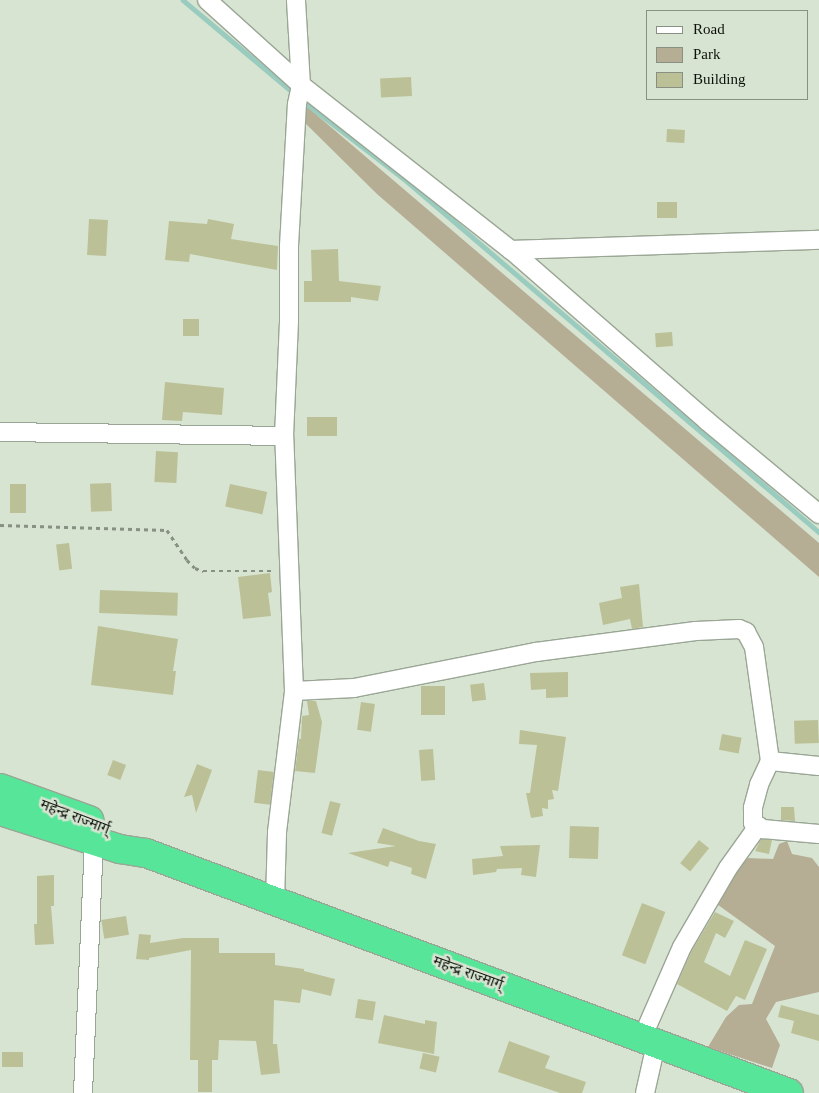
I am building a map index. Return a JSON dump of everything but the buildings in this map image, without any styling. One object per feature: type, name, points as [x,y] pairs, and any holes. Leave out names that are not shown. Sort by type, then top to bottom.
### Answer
[{"type":"highway","name":"महेन्द्र राज्मार्ग्","points":[[0,788],[104,826],[127,838],[146,854]]},
{"type":"highway","name":"महेन्द्र राज्मार्ग्","points":[[0,811],[146,854],[789,1093]]},
{"type":"street","points":[[207,0],[301,85],[511,250],[707,421],[819,514]]},
{"type":"street","points":[[275,901],[276,832],[294,691],[284,436],[289,321],[289,246],[297,104],[301,85],[296,0]]},
{"type":"street","points":[[511,250],[819,240]]},
{"type":"street","points":[[0,432],[284,436]]},
{"type":"street","points":[[294,691],[354,688],[536,652],[696,631],[739,629],[746,632],[754,647],[770,761],[759,785],[753,808],[753,823],[763,829],[819,834]]},
{"type":"street","points":[[770,761],[819,766]]},
{"type":"street","points":[[645,1093],[649,1041],[682,947],[728,868],[758,826]]},
{"type":"street","points":[[83,1093],[94,840]]},
{"type":"path","points":[[0,525],[167,530],[187,560],[195,568],[203,571],[289,571]]},
{"type":"green space","points":[[305,105],[819,543],[819,577],[377,194],[303,121]]},
{"type":"green space","points":[[787,841],[792,854],[812,858],[819,867],[819,992],[776,1002],[766,1019],[780,1045],[772,1068],[708,1047],[726,1017],[739,1005],[752,1004],[775,946],[714,902],[739,866],[748,858],[773,859],[779,844]]},
{"type":"waterway","points":[[183,0],[294,93]]},
{"type":"waterway","points":[[302,100],[403,178],[819,532]]}]
